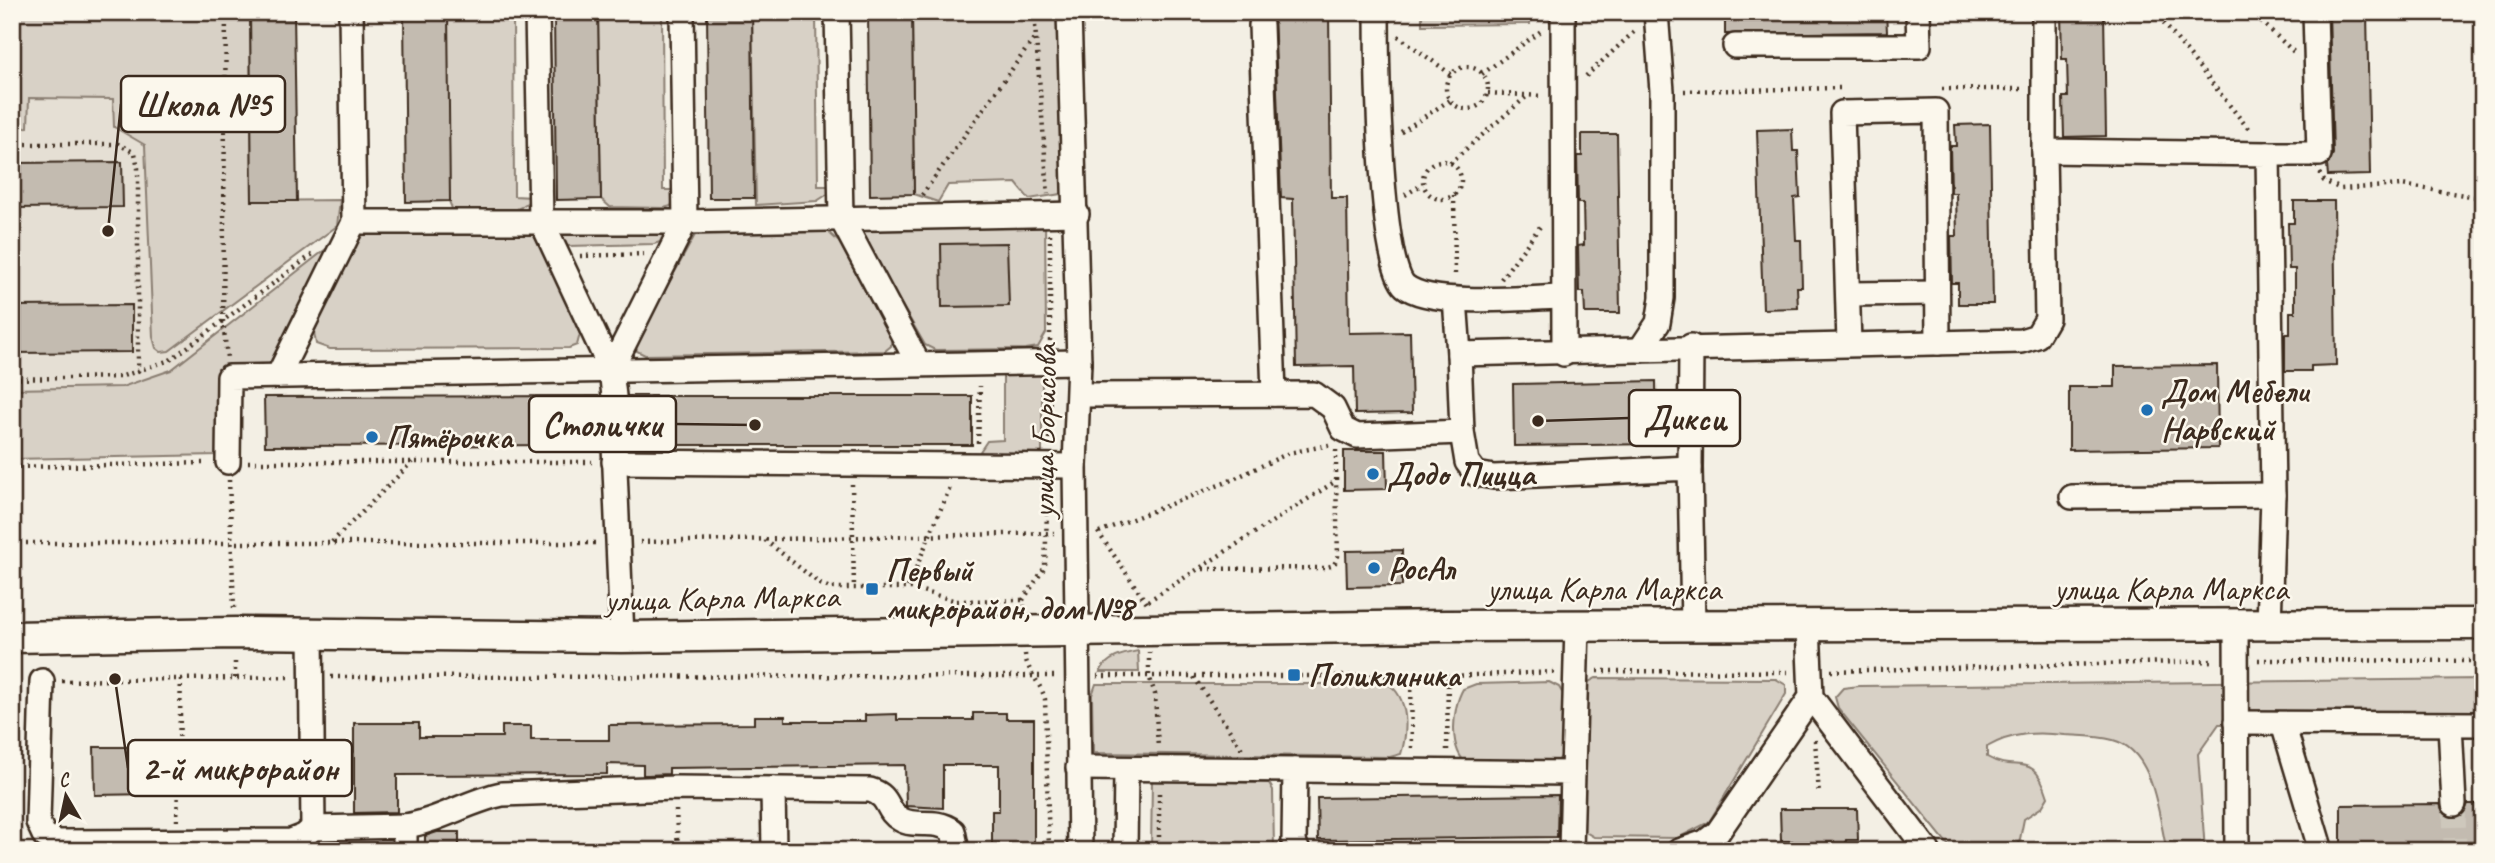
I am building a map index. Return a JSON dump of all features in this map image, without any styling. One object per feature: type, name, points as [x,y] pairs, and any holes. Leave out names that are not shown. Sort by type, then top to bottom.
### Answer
[{"type":"main road","name":"улица Карла Маркса","points":[[12,637],[311,633],[622,637],[1076,630],[1148,616],[1577,625],[2483,624]]},
{"type":"street","points":[[278,376],[354,222],[351,12]]},
{"type":"street","points":[[537,12],[541,220],[611,370],[614,396]]},
{"type":"street","points":[[611,370],[685,222],[682,12]]},
{"type":"street","points":[[837,12],[841,218],[918,363]]},
{"type":"street","name":"улица Борисова","points":[[1069,12],[1077,214],[1079,362],[1075,466],[1080,851]]},
{"type":"street","points":[[1735,46],[1919,46],[1918,12]]},
{"type":"street","points":[[1459,354],[1564,354],[1691,346],[2021,341],[2037,335],[2047,319],[2044,12]]},
{"type":"street","points":[[2045,151],[2319,154],[2315,12]]},
{"type":"street","points":[[1563,13],[1564,354]]},
{"type":"street","points":[[1377,17],[1381,146],[1394,268],[1404,286],[1423,294],[1455,299],[1562,297]]},
{"type":"street","points":[[1640,350],[1658,323],[1662,298],[1662,91],[1650,17]]},
{"type":"street","points":[[1262,25],[1274,394]]},
{"type":"street","points":[[1849,344],[1842,113],[1936,111],[1938,343]]},
{"type":"street","points":[[2268,154],[2273,495],[2269,626]]},
{"type":"street","points":[[354,222],[685,222],[1077,214]]},
{"type":"street","points":[[1848,294],[1937,293]]},
{"type":"street","points":[[1455,299],[1462,432],[1468,462],[1476,474],[1494,478],[1690,468]]},
{"type":"street","points":[[1691,346],[1693,625]]},
{"type":"street","points":[[228,462],[229,377],[1079,362]]},
{"type":"street","points":[[1079,395],[1314,394],[1326,400],[1343,429],[1357,436],[1462,432]]},
{"type":"street","points":[[622,637],[614,454],[852,464],[1075,466]]},
{"type":"street","points":[[2072,496],[2273,495]]},
{"type":"street","points":[[1571,851],[1577,625]]},
{"type":"street","points":[[1808,625],[1811,697],[1928,851]]},
{"type":"street","points":[[2236,626],[2237,851]]},
{"type":"street","points":[[311,633],[314,677],[313,828]]},
{"type":"street","points":[[41,681],[38,822],[44,835],[57,842],[291,841],[304,836],[313,828],[405,826],[428,822],[481,799],[502,794],[675,788],[878,792],[885,797],[897,818],[906,822],[941,822],[953,831],[957,851]]},
{"type":"street","points":[[1679,851],[1705,842],[1718,832],[1811,697]]},
{"type":"street","points":[[2236,723],[2483,724]]},
{"type":"street","points":[[2283,724],[2321,851]]},
{"type":"street","points":[[2450,724],[2454,804]]},
{"type":"street","points":[[209,768],[313,768]]},
{"type":"street","points":[[1078,768],[1573,773]]},
{"type":"street","points":[[1125,851],[1126,769]]},
{"type":"street","points":[[1295,770],[1294,842],[1298,851]]},
{"type":"street","points":[[773,789],[774,851]]},
{"type":"street","points":[[405,826],[405,851]]},
{"type":"path","points":[[226,12],[223,321],[229,377]]},
{"type":"path","points":[[2155,12],[2268,154]]},
{"type":"path","points":[[2250,12],[2317,73]]},
{"type":"path","points":[[1482,74],[1563,13]]},
{"type":"path","points":[[1377,17],[1451,75]]},
{"type":"path","points":[[1488,93],[1565,95],[1650,17]]},
{"type":"path","points":[[908,217],[1036,36]]},
{"type":"path","points":[[1450,100],[1447,87],[1451,75],[1463,68],[1482,74]]},
{"type":"path","points":[[1450,100],[1468,109],[1481,104],[1488,93],[1482,74]]},
{"type":"path","points":[[1450,163],[1527,96]]},
{"type":"path","points":[[1381,146],[1450,100]]},
{"type":"path","points":[[12,144],[118,144],[135,153],[138,168],[138,372]]},
{"type":"path","points":[[2310,154],[2324,181],[2342,189],[2402,186],[2483,198]]},
{"type":"path","points":[[1454,194],[1436,198],[1423,184],[1428,167],[1438,161],[1450,163],[1461,178],[1454,194],[1455,299]]},
{"type":"path","points":[[1486,299],[1564,194]]},
{"type":"path","points":[[12,379],[120,377],[170,360],[321,247]]},
{"type":"path","points":[[558,256],[669,254]]},
{"type":"path","points":[[12,543],[618,543],[1099,532],[1227,482],[1289,453],[1336,444],[1338,556],[1334,565],[1324,568],[1202,569]]},
{"type":"path","points":[[12,467],[228,462],[412,462],[614,454]]},
{"type":"path","points":[[228,462],[236,633],[234,678]]},
{"type":"path","points":[[332,543],[412,462]]},
{"type":"path","points":[[852,464],[855,588]]},
{"type":"path","points":[[1148,616],[1202,569],[1336,481]]},
{"type":"path","points":[[1099,532],[1148,616],[1149,676]]},
{"type":"path","points":[[764,539],[820,584],[830,588],[912,588],[956,601],[1023,600]]},
{"type":"path","points":[[41,681],[314,677],[1448,676],[1575,671],[1810,672],[2236,660],[2483,660]]},
{"type":"path","points":[[1036,676],[1045,699],[1049,851]]},
{"type":"path","points":[[1412,676],[1412,771]]},
{"type":"path","points":[[1447,771],[1448,676]]},
{"type":"path","points":[[1194,677],[1256,770]]},
{"type":"path","points":[[177,841],[181,678]]},
{"type":"path","points":[[1811,697],[1819,795]]},
{"type":"path","points":[[675,788],[678,851]]},
{"type":"shaded area","points":[[12,12],[201,12],[208,451],[12,451]]},
{"type":"shaded area","points":[[12,12],[250,12],[252,201],[340,200],[337,226],[169,351],[161,352],[156,348],[153,337],[145,145],[114,127],[113,99],[29,98],[28,127],[12,128]]},
{"type":"shaded area","points":[[447,12],[513,12],[514,196],[532,197],[525,204],[507,212],[453,211],[449,201]]},
{"type":"shaded area","points":[[598,12],[662,12],[663,190],[677,190],[671,206],[610,207],[601,199]]},
{"type":"shaded area","points":[[752,12],[816,12],[818,186],[832,186],[831,192],[817,201],[756,205]]},
{"type":"shaded area","points":[[912,12],[1058,12],[1064,189],[1061,194],[1029,199],[1016,183],[948,185],[938,202],[914,194]]},
{"type":"shaded area","points":[[1422,12],[1530,12],[1530,24],[1422,25]]},
{"type":"shaded area","points":[[1045,219],[1046,333],[1038,347],[1026,349],[935,350],[925,345],[862,236],[861,229]]},
{"type":"shaded area","points":[[521,229],[532,234],[539,243],[580,334],[577,345],[569,348],[330,349],[316,344],[314,332],[355,243],[363,234],[377,230]]},
{"type":"shaded area","points":[[825,229],[839,242],[891,339],[891,346],[885,351],[645,355],[637,351],[635,345],[695,235],[705,232]]},
{"type":"shaded area","points":[[557,233],[664,233],[660,242],[654,244],[567,246],[562,245]]},
{"type":"shaded area","points":[[326,249],[331,249],[270,367],[218,369],[218,455],[12,459],[12,389],[122,387],[171,370]]},
{"type":"shaded area","points":[[1042,372],[1042,456],[977,456],[987,441],[1003,440],[1003,373]]},
{"type":"shaded area","points":[[1138,651],[1139,672],[1100,672],[1111,660]]},
{"type":"shaded area","points":[[1596,678],[1776,679],[1786,685],[1786,694],[1709,822],[1678,838],[1594,837],[1584,831],[1581,821],[1583,694],[1587,683]]},
{"type":"shaded area","points":[[2483,679],[2483,724],[2219,724],[2198,754],[2205,851],[2167,851],[2152,786],[2138,757],[2127,746],[2101,738],[2025,734],[2006,738],[1987,747],[1987,757],[1998,762],[2030,768],[2042,782],[2048,797],[2042,807],[2024,819],[2020,851],[1953,851],[1838,708],[1835,697],[1843,688],[1859,686]]},
{"type":"shaded area","points":[[1549,682],[1559,687],[1564,696],[1563,753],[1558,761],[1546,768],[1469,765],[1462,759],[1454,729],[1456,707],[1463,689],[1476,684]]},
{"type":"shaded area","points":[[1096,684],[1388,684],[1400,697],[1403,706],[1406,726],[1403,745],[1401,754],[1390,757],[1093,753],[1092,695]]},
{"type":"shaded area","points":[[1152,780],[1269,783],[1273,790],[1274,851],[1151,851]]},
{"type":"building","points":[[250,12],[294,12],[297,201],[252,201]]},
{"type":"building","points":[[404,12],[448,12],[450,201],[406,202]]},
{"type":"building","points":[[554,12],[598,12],[601,199],[556,200]]},
{"type":"building","points":[[707,12],[752,12],[754,198],[709,198]]},
{"type":"building","points":[[868,12],[912,12],[914,194],[870,195]]},
{"type":"building","points":[[1274,12],[1329,12],[1331,198],[1347,198],[1349,333],[1410,332],[1412,413],[1355,414],[1354,366],[1296,367],[1293,199],[1281,198]]},
{"type":"building","points":[[1725,12],[1886,12],[1887,32],[1725,34]]},
{"type":"building","points":[[2061,12],[2104,12],[2106,136],[2064,137],[2063,97],[2068,97],[2067,59],[2062,59]]},
{"type":"building","points":[[2329,12],[2367,12],[2370,175],[2328,176],[2327,165],[2333,154]]},
{"type":"building","points":[[1990,124],[1993,304],[1958,304],[1958,283],[1952,283],[1951,236],[1957,236],[1956,193],[1951,193],[1950,146],[1956,146],[1955,125]]},
{"type":"building","points":[[1792,129],[1793,151],[1798,151],[1800,197],[1794,198],[1796,240],[1801,240],[1802,287],[1797,287],[1798,308],[1763,309],[1757,130]]},
{"type":"building","points":[[1582,134],[1617,134],[1620,313],[1585,313],[1584,292],[1579,292],[1578,246],[1584,245],[1583,203],[1578,203],[1577,156],[1582,156]]},
{"type":"building","points":[[122,162],[123,207],[12,208],[12,163]]},
{"type":"building","points":[[2294,201],[2334,201],[2336,365],[2311,366],[2311,371],[2285,371],[2285,334],[2290,334],[2290,312],[2295,312],[2295,269],[2289,269],[2288,223],[2294,223]]},
{"type":"building","points":[[1007,243],[1009,306],[942,307],[941,244]]},
{"type":"building","points":[[132,305],[132,352],[12,353],[12,306]]},
{"type":"building","points":[[2217,365],[2218,448],[2069,450],[2069,387],[2115,387],[2115,366]]},
{"type":"building","points":[[1656,381],[1657,444],[1514,446],[1513,384]]},
{"type":"building","points":[[600,396],[603,405],[615,410],[623,407],[628,396],[972,396],[972,445],[628,445],[625,437],[614,431],[606,434],[600,445],[265,446],[264,397]]},
{"type":"building","points":[[1344,451],[1386,451],[1387,489],[1344,490]]},
{"type":"building","points":[[1402,550],[1402,586],[1347,587],[1346,551]]},
{"type":"building","points":[[973,713],[1006,713],[1006,719],[1034,719],[1034,851],[992,851],[992,811],[999,811],[999,765],[943,765],[943,808],[906,806],[905,765],[669,768],[669,774],[643,775],[643,765],[607,764],[607,774],[397,775],[397,812],[354,813],[354,723],[419,723],[419,737],[502,737],[502,726],[531,726],[531,740],[609,740],[609,725],[754,724],[754,716],[785,716],[785,721],[865,721],[865,715],[897,714],[897,720],[973,720]]},
{"type":"building","points":[[94,747],[152,747],[153,794],[95,795]]},
{"type":"building","points":[[1558,795],[1557,837],[1318,840],[1317,798]]},
{"type":"building","points":[[2440,804],[2443,812],[2454,818],[2462,815],[2468,804],[2483,804],[2483,851],[2341,851],[2341,805]]},
{"type":"building","points":[[1780,809],[1857,809],[1858,840],[1846,840],[1846,851],[1792,851],[1792,841],[1781,841]]},
{"type":"building","points":[[437,832],[459,832],[459,851],[425,851],[425,836]]},
{"type":"tunnel","points":[[614,396],[614,445]]},
{"type":"tunnel","points":[[2454,804],[2455,851]]},
{"type":"place","name":"Школа №5","points":[[108,231]]},
{"type":"place","name":"Дом Мебели Нарвский","points":[[2147,410]]},
{"type":"place","name":"Дикси","points":[[1538,421]]},
{"type":"place","name":"Столички","points":[[755,425]]},
{"type":"place","name":"Пятёрочка","points":[[372,437]]},
{"type":"place","name":"Додо Пицца","points":[[1373,474]]},
{"type":"place","name":"РосАл","points":[[1374,568]]},
{"type":"place","name":"Первый микрорайон, дом №8","points":[[872,589]]},
{"type":"place","name":"Поликлиника","points":[[1294,675]]},
{"type":"place","name":"2-й микрорайон","points":[[115,679]]}]
